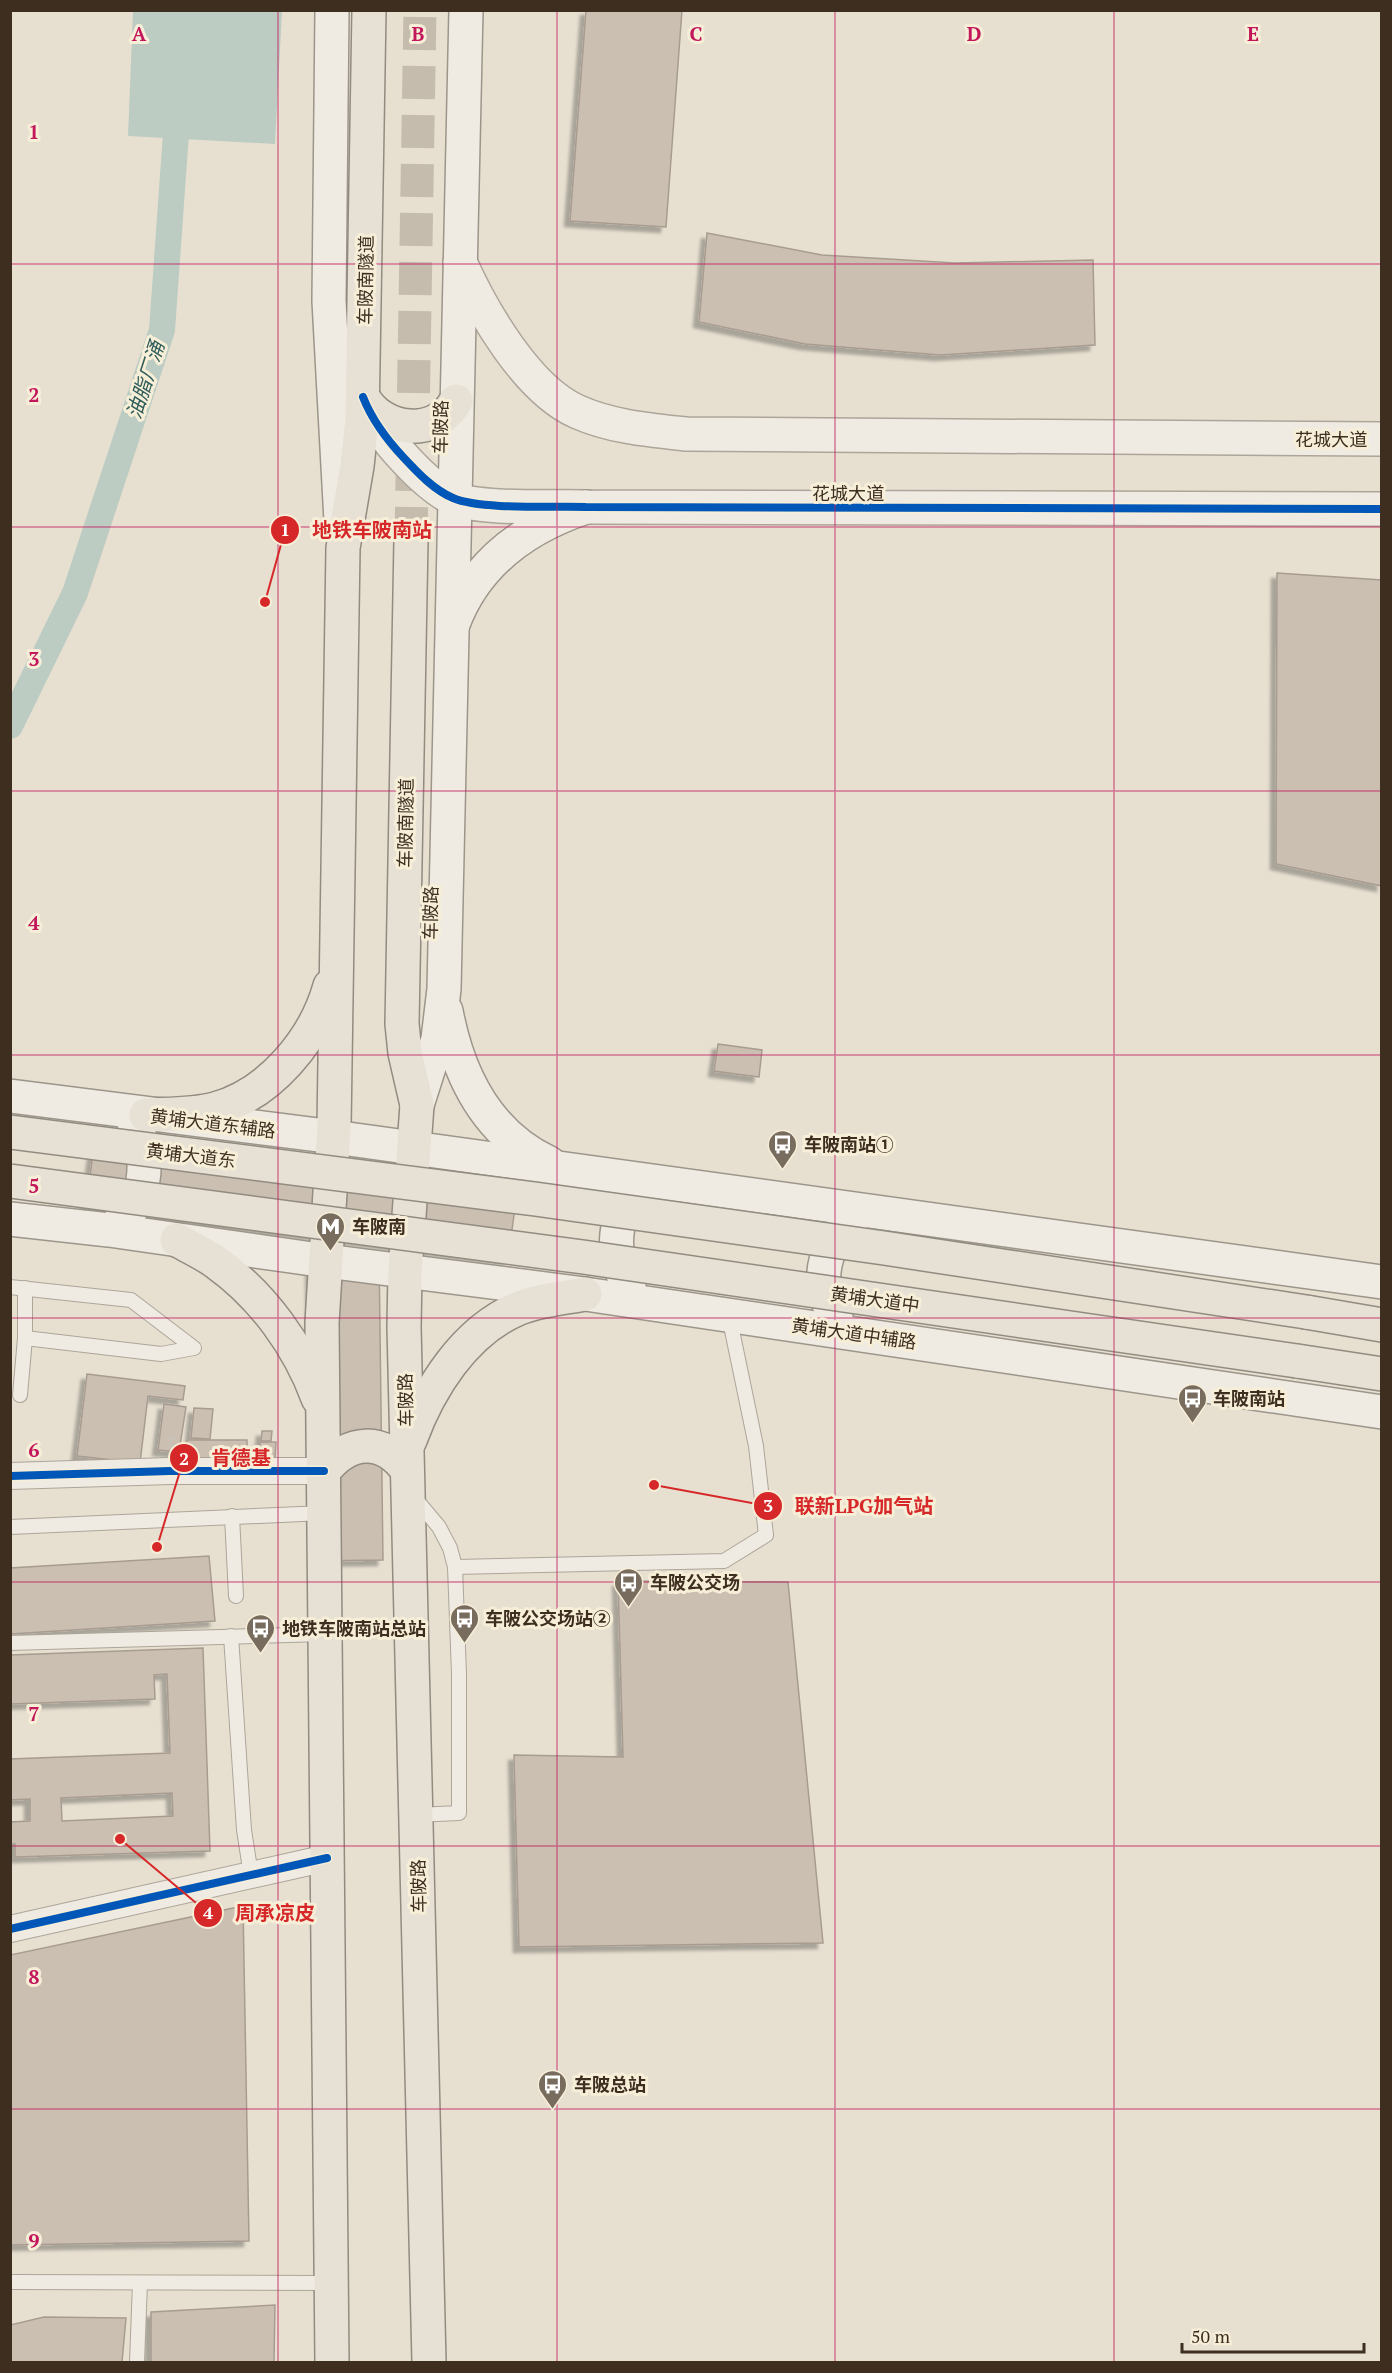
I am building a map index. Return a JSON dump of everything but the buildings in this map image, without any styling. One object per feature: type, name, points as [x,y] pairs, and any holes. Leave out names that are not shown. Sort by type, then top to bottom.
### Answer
[{"type":"main road","points":[[332,10],[329,301],[343,548],[334,1137],[322,1323],[332,2362]]},
{"type":"main road","name":"车陂南隧道","points":[[343,548],[357,466],[363,397],[369,10]]},
{"type":"main road","name":"车陂路","points":[[429,2362],[404,1327],[405,1271],[417,1105],[438,1039],[444,988],[466,10]]},
{"type":"main road","name":"花城大道","points":[[460,262],[493,324],[518,359],[551,394],[576,411],[620,425],[686,434],[1382,439]]},
{"type":"main road","points":[[363,397],[377,415],[390,422],[411,427],[437,420],[448,412],[456,401]]},
{"type":"main road","name":"花城大道","points":[[363,397],[374,421],[400,454],[430,483],[454,499],[487,504],[586,507],[1382,510]]},
{"type":"main road","points":[[451,632],[466,597],[490,564],[504,551],[544,523],[586,507]]},
{"type":"main road","name":"车陂南隧道","points":[[411,540],[402,1024],[405,1053],[417,1105]]},
{"type":"main road","points":[[109,1230],[136,1203],[143,1174],[143,1150],[139,1131],[132,1120],[132,1113],[188,1114],[216,1109],[247,1097],[276,1075],[299,1048],[315,1022],[328,990],[337,958]]},
{"type":"main road","points":[[444,988],[456,1051],[476,1097],[507,1136],[525,1149],[562,1169]]},
{"type":"main road","name":"黄埔大道东辅路","points":[[10,1096],[415,1149]]},
{"type":"main road","name":"黄埔大道东","points":[[10,1132],[370,1178],[895,1250],[1382,1325]]},
{"type":"main road","points":[[415,1149],[1382,1282]]},
{"type":"main road","name":"黄埔大道中","points":[[10,1181],[594,1258],[1382,1374]]},
{"type":"main road","points":[[641,1302],[619,1269],[616,1238],[620,1221],[630,1202],[639,1193],[657,1182]]},
{"type":"main road","points":[[849,1332],[828,1303],[824,1288],[825,1264],[828,1248],[840,1231],[868,1210]]},
{"type":"main road","points":[[10,1219],[109,1230],[326,1261]]},
{"type":"main road","points":[[177,1240],[216,1262],[242,1283],[266,1310],[303,1363],[323,1411]]},
{"type":"main road","name":"黄埔大道中辅路","points":[[326,1261],[728,1314],[1382,1412]]},
{"type":"main road","points":[[407,1470],[420,1412],[435,1386],[470,1342],[494,1323],[516,1310],[545,1301],[585,1294]]},
{"type":"main road","points":[[324,1471],[341,1454],[364,1446],[377,1446],[389,1451],[407,1470]]},
{"type":"street","points":[[10,1476],[171,1471],[324,1471]]},
{"type":"street","points":[[10,1929],[327,1858]]},
{"type":"lane","points":[[10,1287],[131,1300],[194,1348],[161,1354],[25,1338]]},
{"type":"lane","points":[[20,1395],[25,1338],[25,1288]]},
{"type":"lane","points":[[455,1567],[724,1561],[766,1535],[756,1446],[728,1314]]},
{"type":"lane","points":[[407,1470],[450,1548],[455,1567],[459,1674],[459,1813],[416,1815]]},
{"type":"lane","points":[[10,1527],[324,1513]]},
{"type":"lane","points":[[232,1516],[236,1596]]},
{"type":"lane","points":[[10,1643],[325,1634]]},
{"type":"lane","points":[[231,1636],[244,1830],[251,1875]]},
{"type":"lane","points":[[10,2282],[331,2283]]},
{"type":"lane","points":[[137,2362],[140,2283]]},
{"type":"shaded area","points":[[133,11],[282,11],[275,144],[128,136]]},
{"type":"waterway","name":"油脂厂涌","points":[[10,726],[75,593],[162,330],[178,105]]},
{"type":"tunnel","points":[[411,540],[420,10]]},
{"type":"cycle path","points":[[363,397],[375,422],[386,437],[427,481],[453,498],[465,502],[499,506],[1382,509]]},
{"type":"cycle path","points":[[10,1476],[170,1471],[324,1471]]},
{"type":"cycle path","points":[[10,1929],[327,1858]]},
{"type":"place","name":"地铁车陂南站","points":[[265,602]]},
{"type":"place","name":"车陂南站①","points":[[783,1170]]},
{"type":"place","name":"车陂南","points":[[331,1252]]},
{"type":"place","name":"车陂南站","points":[[1192,1424]]},
{"type":"place","name":"联新LPG加气站","points":[[654,1485]]},
{"type":"place","name":"肯德基","points":[[157,1547]]},
{"type":"place","name":"车陂公交场","points":[[629,1608]]},
{"type":"place","name":"车陂公交场站②","points":[[464,1644]]},
{"type":"place","name":"地铁车陂南站总站","points":[[261,1654]]},
{"type":"place","name":"周承凉皮","points":[[120,1839]]},
{"type":"place","name":"车陂总站","points":[[553,2110]]}]
